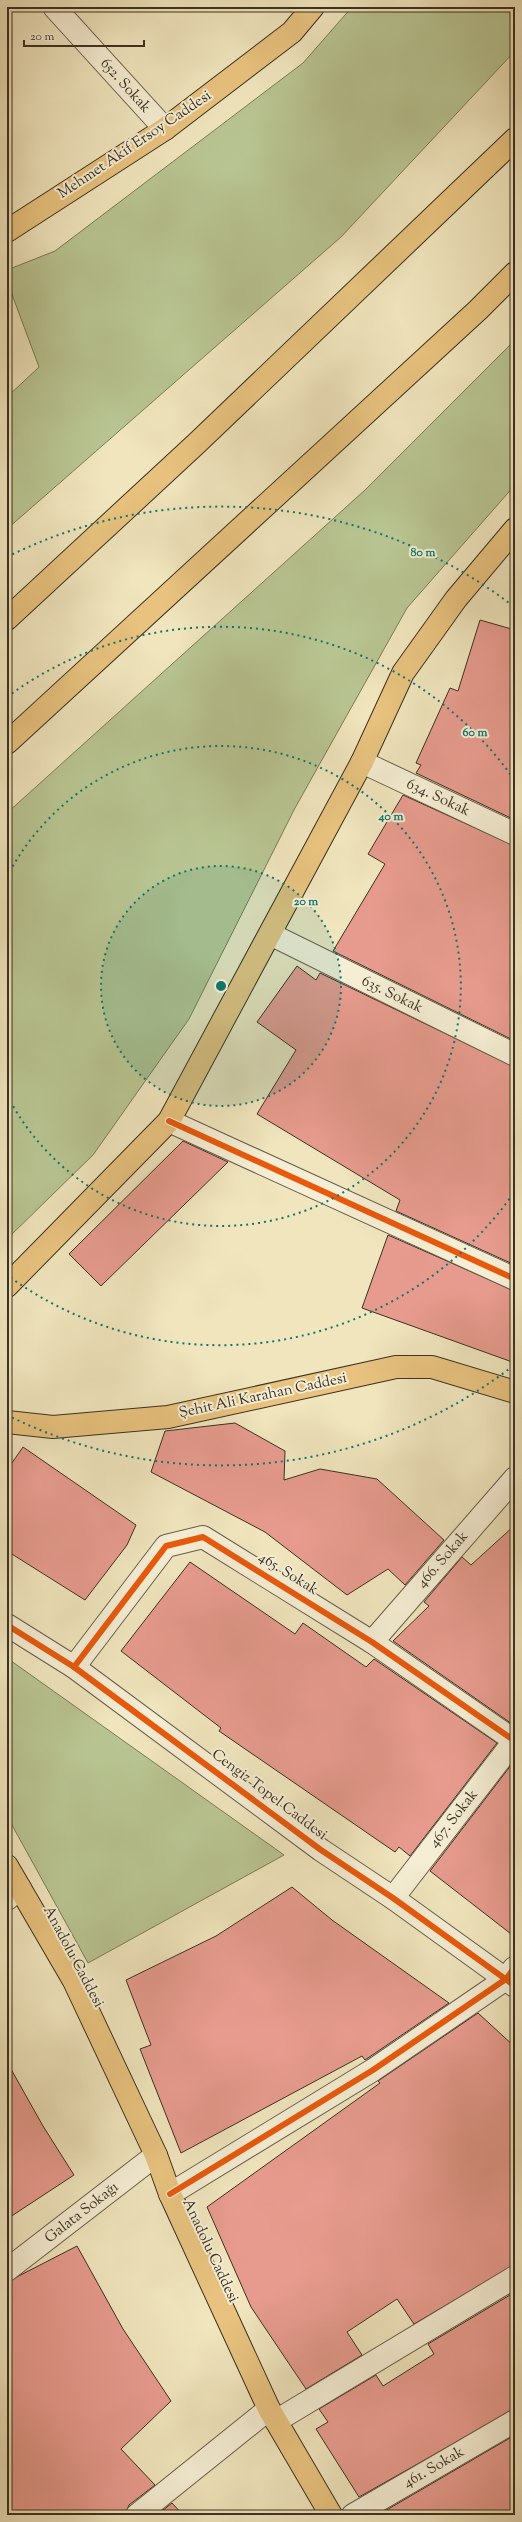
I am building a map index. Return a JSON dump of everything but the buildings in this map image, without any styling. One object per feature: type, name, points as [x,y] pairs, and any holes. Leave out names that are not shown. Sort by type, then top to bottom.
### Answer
[{"type":"main road","name":"Mehmet Akif Ersoy Caddesi","points":[[7,231],[165,129],[292,32],[313,7]]},
{"type":"main road","points":[[7,619],[197,443],[515,139]]},
{"type":"main road","points":[[7,743],[472,315],[515,273]]},
{"type":"main road","points":[[7,1286],[169,1121],[362,762],[404,673],[456,600],[515,529]]},
{"type":"main road","name":"Şehit Ali Karahan Caddesi","points":[[7,1422],[53,1427],[168,1417],[396,1367],[432,1367],[515,1392]]},
{"type":"main road","name":"Anadolu Caddesi","points":[[7,1866],[14,1894],[74,1981],[156,2155],[170,2194],[272,2415],[331,2515]]},
{"type":"street","name":"652. Sokak","points":[[54,7],[165,129]]},
{"type":"street","name":"634. Sokak","points":[[362,762],[515,834]]},
{"type":"street","name":"635. Sokak","points":[[270,934],[515,1055]]},
{"type":"street","points":[[169,1121],[515,1279]]},
{"type":"street","name":"466. Sokak","points":[[372,1642],[515,1478]]},
{"type":"street","name":"465. Sokak","points":[[74,1667],[166,1546],[203,1537],[372,1642],[515,1741]]},
{"type":"street","name":"Cengiz Topel Caddesi","points":[[7,1625],[74,1667],[321,1850],[512,1977]]},
{"type":"street","name":"467. Sokak","points":[[393,1898],[515,1741]]},
{"type":"street","points":[[170,2194],[373,2070],[512,1977]]},
{"type":"street","name":"Galata Sokağı","points":[[7,2270],[156,2155]]},
{"type":"street","points":[[136,2515],[272,2415],[515,2276]]},
{"type":"street","name":"461. Sokak","points":[[353,2515],[515,2421]]},
{"type":"green space","points":[[352,7],[515,7],[515,51],[341,237],[7,529],[7,397],[39,367],[7,281],[7,270],[55,251],[303,63]]},
{"type":"green space","points":[[515,340],[515,485],[407,608],[295,808],[189,1019],[93,1155],[7,1239],[7,813],[365,490]]},
{"type":"green space","points":[[7,1658],[284,1855],[88,1963],[7,1816]]},
{"type":"cycle path","points":[[169,1121],[515,1279]]},
{"type":"cycle path","points":[[74,1667],[166,1546],[203,1537],[372,1642],[515,1741]]},
{"type":"cycle path","points":[[7,1625],[74,1667],[321,1850],[393,1898],[515,1986]]},
{"type":"cycle path","points":[[170,2194],[373,2070],[506,1979],[515,1967]]}]
